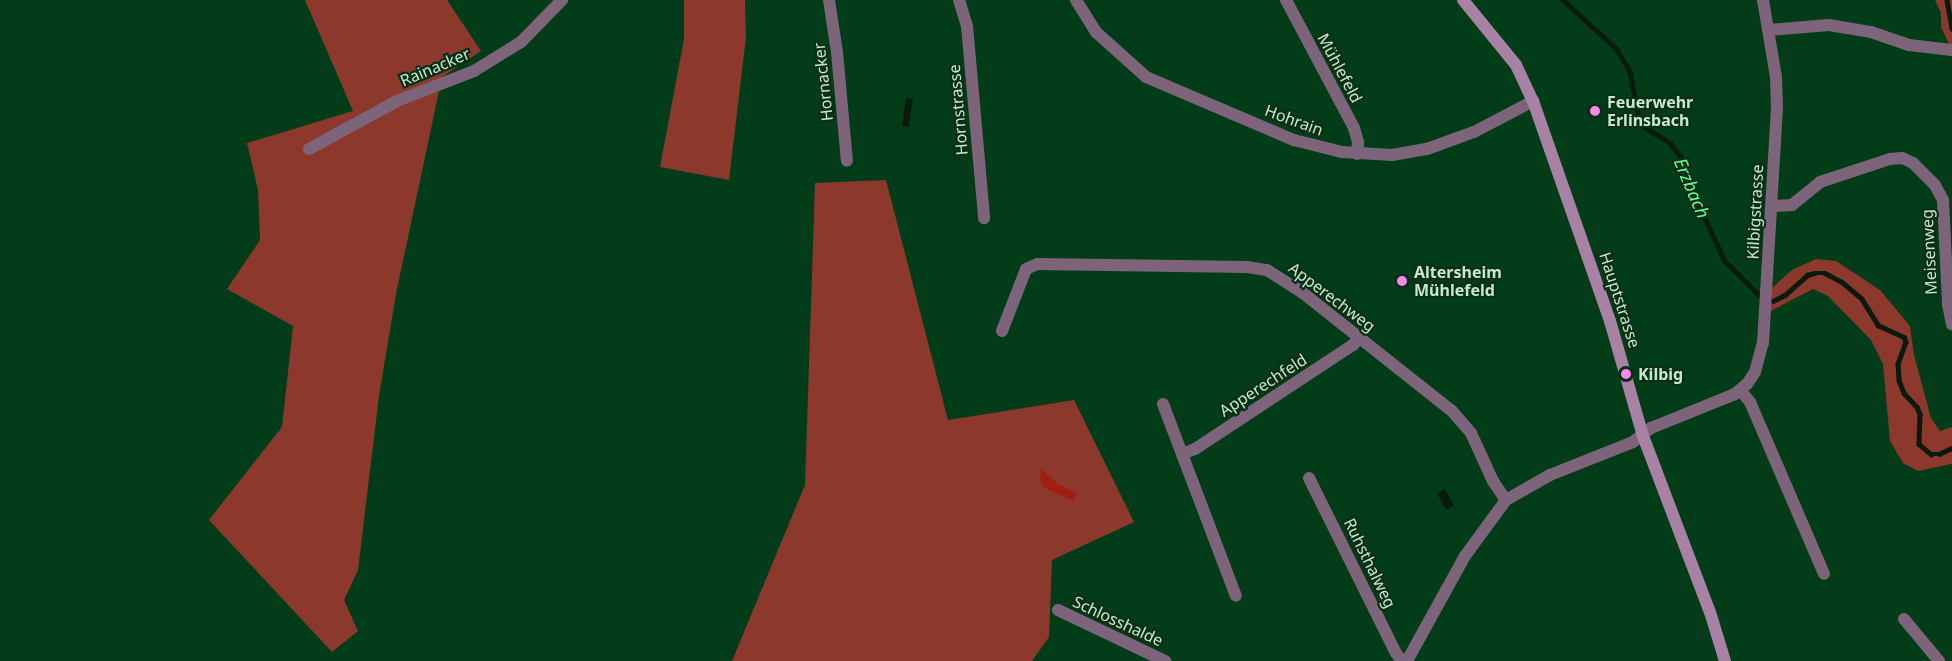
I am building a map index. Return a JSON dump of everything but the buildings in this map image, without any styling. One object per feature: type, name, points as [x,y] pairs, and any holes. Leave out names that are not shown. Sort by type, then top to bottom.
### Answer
[{"type":"main road","name":"Hauptstrasse","points":[[1463,0],[1516,65],[1533,101],[1610,321],[1643,435],[1710,612],[1725,661]]},
{"type":"street","name":"Rainacker","points":[[309,149],[397,101],[474,70],[521,42],[562,0]]},
{"type":"street","name":"Hornacker","points":[[830,0],[847,161]]},
{"type":"street","name":"Hornstrasse","points":[[959,0],[967,26],[984,218]]},
{"type":"street","name":"Hohrain","points":[[1076,0],[1096,32],[1146,77],[1294,140],[1357,154],[1392,155],[1427,149],[1474,132],[1533,101]]},
{"type":"street","name":"Mühlefeld","points":[[1286,0],[1354,128],[1358,142],[1357,154]]},
{"type":"street","name":"Kilbigstrasse","points":[[1740,390],[1755,372],[1763,343],[1773,206],[1778,107],[1763,0]]},
{"type":"street","points":[[1769,30],[1829,25],[1871,32],[1909,45],[1952,50]]},
{"type":"street","name":"Meisenweg","points":[[1773,206],[1792,205],[1820,182],[1890,159],[1902,158],[1913,163],[1935,185],[1943,200],[1948,304],[1952,325]]},
{"type":"street","name":"Apperechweg","points":[[1002,331],[1026,269],[1037,264],[1247,267],[1267,270],[1452,411],[1471,433],[1494,481],[1506,500]]},
{"type":"street","name":"Apperechfeld","points":[[1182,454],[1214,436],[1353,345],[1359,338]]},
{"type":"street","points":[[1405,661],[1465,556],[1506,500],[1543,478],[1633,442],[1650,428],[1740,390],[1750,402],[1824,574]]},
{"type":"street","points":[[1163,404],[1236,596]]},
{"type":"street","name":"Ruhsthalweg","points":[[1309,478],[1396,653],[1405,661]]},
{"type":"street","name":"Schlosshalde","points":[[1058,610],[1165,661]]},
{"type":"street","points":[[1904,619],[1939,661]]},
{"type":"shaded area","points":[[305,0],[447,0],[481,51],[442,77],[396,294],[379,396],[358,570],[344,600],[358,631],[332,652],[209,520],[282,427],[293,326],[227,289],[260,240],[258,190],[247,143],[353,111]]},
{"type":"shaded area","points":[[684,0],[745,0],[746,37],[729,180],[660,167],[684,39]]},
{"type":"shaded area","points":[[1935,0],[1952,0],[1952,44],[1949,44],[1941,27],[1941,13]]},
{"type":"shaded area","points":[[906,98],[913,99],[909,127],[902,126]]},
{"type":"shaded area","points":[[886,180],[948,420],[1074,400],[1134,522],[1052,560],[1049,637],[1032,661],[732,661],[805,485],[815,183]]},
{"type":"shaded area","points":[[1816,259],[1836,261],[1880,290],[1910,326],[1914,355],[1931,418],[1940,431],[1952,427],[1952,464],[1918,471],[1903,463],[1890,441],[1883,364],[1871,340],[1828,296],[1813,289],[1771,311],[1772,288],[1792,270]]},
{"type":"shaded area","points":[[1041,469],[1059,485],[1077,493],[1074,501],[1043,487],[1040,478]]},
{"type":"shaded area","points":[[1445,489],[1454,506],[1446,510],[1437,493]]},
{"type":"waterway","name":"Erzbach","points":[[1563,0],[1616,48],[1630,71],[1640,124],[1670,143],[1684,160],[1690,186],[1725,261],[1761,297]]},
{"type":"waterway","points":[[1947,0],[1952,29]]},
{"type":"waterway","name":"Erzbach","points":[[1773,301],[1785,295],[1807,275],[1825,273],[1842,282],[1862,299],[1878,325],[1904,337],[1906,342],[1898,364],[1899,380],[1904,393],[1917,407],[1920,414],[1919,444],[1931,454],[1939,454],[1952,448]]},
{"type":"place","name":"Feuerwehr Erlinsbach","points":[[1595,111]]},
{"type":"place","name":"Altersheim Mühlefeld","points":[[1402,281]]},
{"type":"place","name":"Kilbig","points":[[1626,374]]}]
